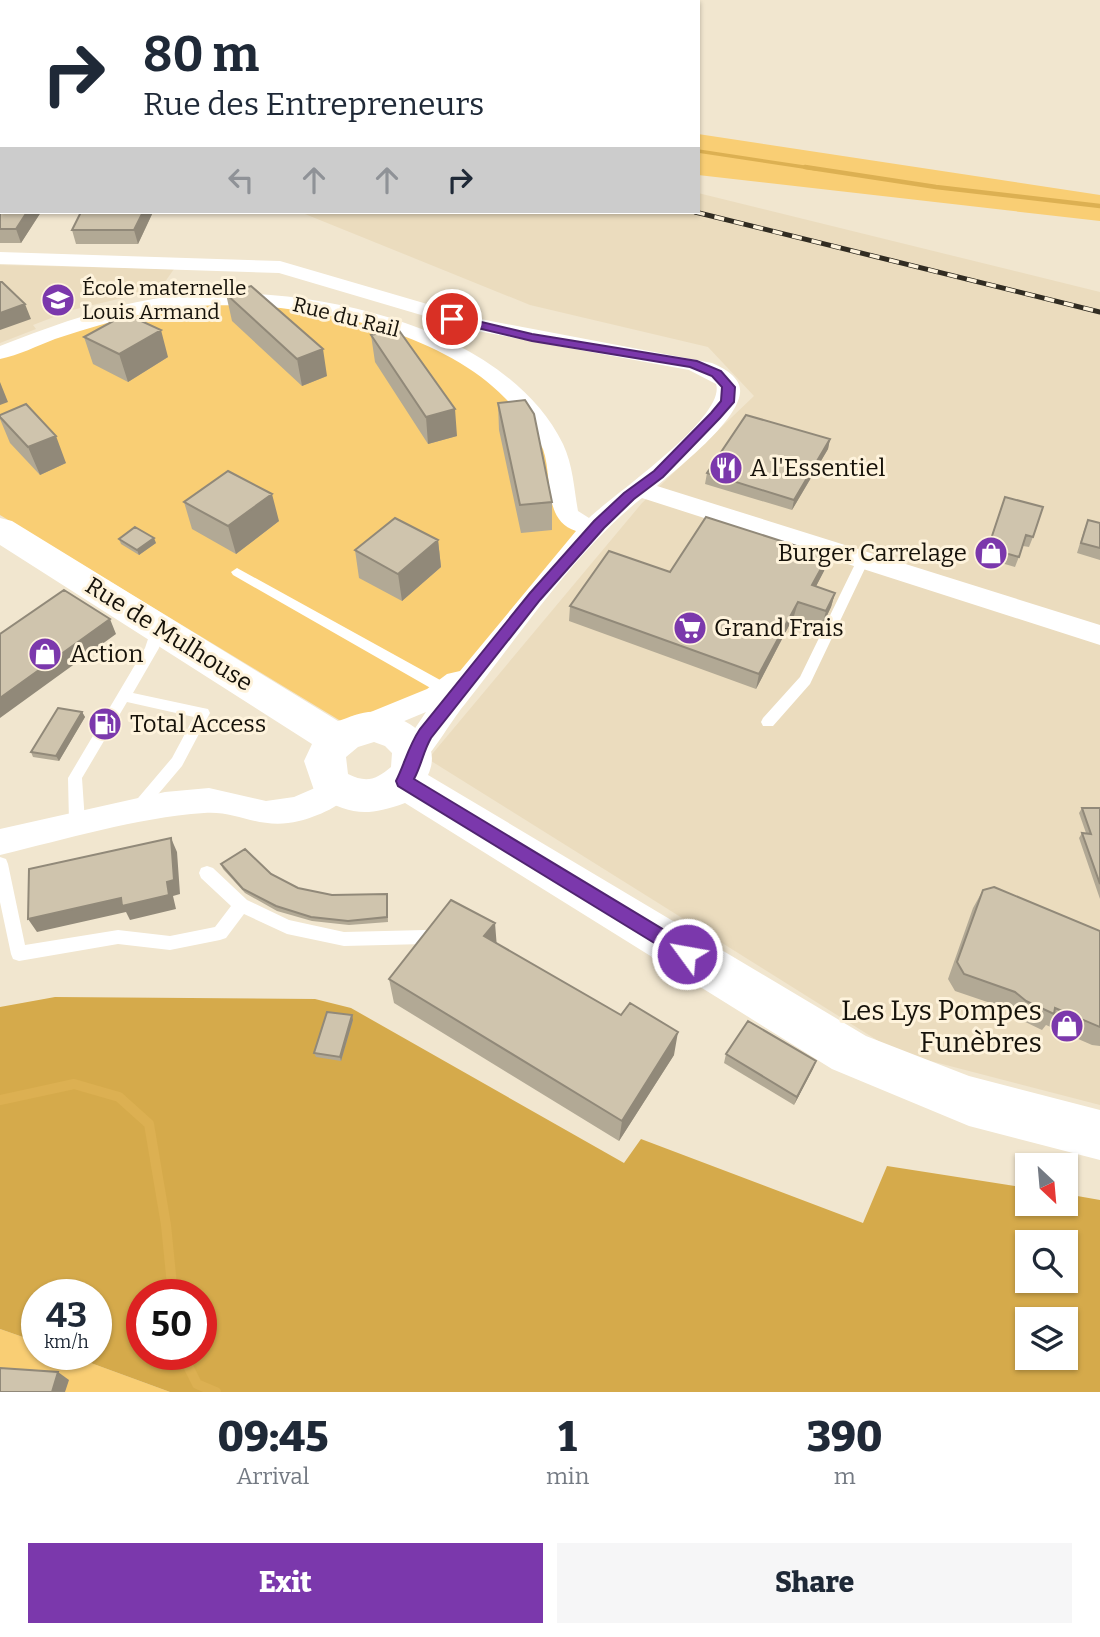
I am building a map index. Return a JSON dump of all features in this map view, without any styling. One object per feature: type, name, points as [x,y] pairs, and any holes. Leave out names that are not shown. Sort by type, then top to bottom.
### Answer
[{"type":"main road","name":"Rue de Mulhouse","points":[[0,530],[158,627],[349,734]]},
{"type":"main road","points":[[409,767],[387,794],[371,798],[355,797],[338,790],[325,773],[324,761],[349,734],[375,727],[400,734],[409,767],[849,1054],[969,1101],[1100,1136]]},
{"type":"street","points":[[0,258],[280,267],[472,324],[692,364],[717,374],[729,387],[727,402],[641,489],[629,496],[595,529],[480,666],[409,767]]},
{"type":"street","name":"Rue du Rail","points":[[0,353],[58,330],[102,317],[141,308],[207,299],[284,302],[384,324],[465,358],[510,389],[535,417],[552,444],[566,514],[574,522],[595,529]]},
{"type":"street","points":[[641,489],[1100,635]]},
{"type":"street","points":[[349,734],[446,690],[480,666]]},
{"type":"street","points":[[0,842],[138,808],[209,800],[265,813],[298,809],[338,790]]},
{"type":"lane","points":[[768,722],[805,680],[863,560]]},
{"type":"lane","points":[[237,572],[446,690]]},
{"type":"lane","points":[[77,822],[75,778],[152,648],[158,627]]},
{"type":"lane","points":[[122,696],[203,713],[177,762],[138,808]]},
{"type":"lane","points":[[0,864],[19,954],[118,937],[170,943],[220,933],[241,905]]},
{"type":"lane","points":[[207,873],[241,905],[287,927],[344,939],[425,937]]},
{"type":"shaded area","points":[[700,134],[1100,195],[1100,221],[700,175]]},
{"type":"shaded area","points":[[700,193],[1100,292],[1100,1105],[896,1052],[428,759],[642,503],[754,396],[708,347],[530,305],[305,214],[700,214]]},
{"type":"shaded area","name":"École maternelle Louis Armand","points":[[0,265],[174,269],[160,289],[72,310],[33,325],[36,329],[0,343]]},
{"type":"shaded area","points":[[207,299],[353,315],[465,358],[535,417],[566,514],[595,529],[437,696],[344,723],[0,515],[0,353],[58,330]]},
{"type":"shaded area","points":[[55,997],[315,999],[351,1008],[624,1163],[641,1139],[863,1223],[887,1166],[1015,1186],[1015,1216],[1078,1216],[1078,1196],[1100,1200],[1100,1392],[170,1392],[110,1370],[112,1279],[21,1279],[21,1336],[0,1329],[0,1007]]},
{"type":"shaded area","points":[[0,1329],[21,1336],[21,1370],[110,1370],[170,1392],[0,1392]]},
{"type":"building","points":[[0,214],[26,214],[16,229],[0,229]]},
{"type":"building","points":[[80,214],[142,214],[134,230],[72,230]]},
{"type":"building","points":[[2,282],[25,304],[0,313]]},
{"type":"building","points":[[251,286],[323,349],[297,359],[226,294]]},
{"type":"building","points":[[126,314],[161,330],[119,354],[84,337]]},
{"type":"building","points":[[398,329],[455,409],[426,417],[371,335]]},
{"type":"building","points":[[525,400],[534,414],[552,502],[520,505],[498,403]]},
{"type":"building","points":[[26,404],[56,436],[28,447],[0,417]]},
{"type":"building","points":[[746,415],[830,439],[794,500],[707,473]]},
{"type":"building","points":[[228,471],[272,494],[228,526],[184,502]]},
{"type":"building","points":[[1005,497],[1043,507],[1033,537],[1026,535],[1019,557],[988,548]]},
{"type":"building","points":[[706,517],[828,556],[812,585],[835,593],[826,611],[798,602],[759,674],[570,606],[609,551],[670,572]]},
{"type":"building","points":[[395,518],[438,540],[398,574],[355,550]]},
{"type":"building","points":[[1088,520],[1100,523],[1100,548],[1081,543]]},
{"type":"building","points":[[135,527],[154,538],[137,550],[119,539]]},
{"type":"building","name":"Action","points":[[64,590],[110,619],[0,698],[0,634]]},
{"type":"building","points":[[58,708],[82,712],[56,756],[31,752]]},
{"type":"building","points":[[1082,808],[1100,808],[1100,884],[1082,833],[1091,834]]},
{"type":"building","points":[[171,838],[174,880],[167,882],[169,895],[122,906],[121,898],[28,919],[29,869]]},
{"type":"building","points":[[245,849],[271,874],[298,888],[332,895],[387,894],[387,917],[348,921],[311,917],[276,906],[243,889],[221,864]]},
{"type":"building","points":[[994,887],[1100,931],[1100,1027],[1055,1008],[1054,1014],[1026,1001],[1015,992],[964,974],[957,962],[983,890]]},
{"type":"building","points":[[451,900],[495,923],[484,936],[621,1015],[630,1003],[678,1032],[622,1121],[389,979]]},
{"type":"building","points":[[327,1012],[352,1015],[340,1057],[314,1053]]},
{"type":"building","points":[[748,1021],[816,1061],[797,1097],[726,1054]]},
{"type":"building","points":[[0,1368],[58,1372],[52,1392],[0,1392]]},
{"type":"waterway","points":[[700,151],[817,169]]},
{"type":"waterway","points":[[805,167],[936,187],[1100,206]]},
{"type":"waterway","points":[[0,1100],[74,1084],[119,1097],[149,1124],[166,1225],[171,1279]]},
{"type":"waterway","points":[[190,1370],[197,1384],[216,1392]]},
{"type":"railway","points":[[700,213],[1100,312]]},
{"type":"place","name":"École maternelle Louis Armand","points":[[58,300]]},
{"type":"place","name":"A l'Essentiel","points":[[726,468]]},
{"type":"place","name":"Burger Carrelage","points":[[991,553]]},
{"type":"place","name":"Grand Frais","points":[[690,628]]},
{"type":"place","name":"Action","points":[[45,654]]},
{"type":"place","name":"Total Access","points":[[105,724]]},
{"type":"place","name":"Les Lys Pompes Funèbres","points":[[1067,1026]]},
{"type":"route","points":[[452,319],[532,338],[692,364],[717,374],[729,387],[727,402],[716,416],[659,474],[629,496],[599,524],[535,597],[426,733],[414,752],[410,775],[404,781],[687,954]]}]
